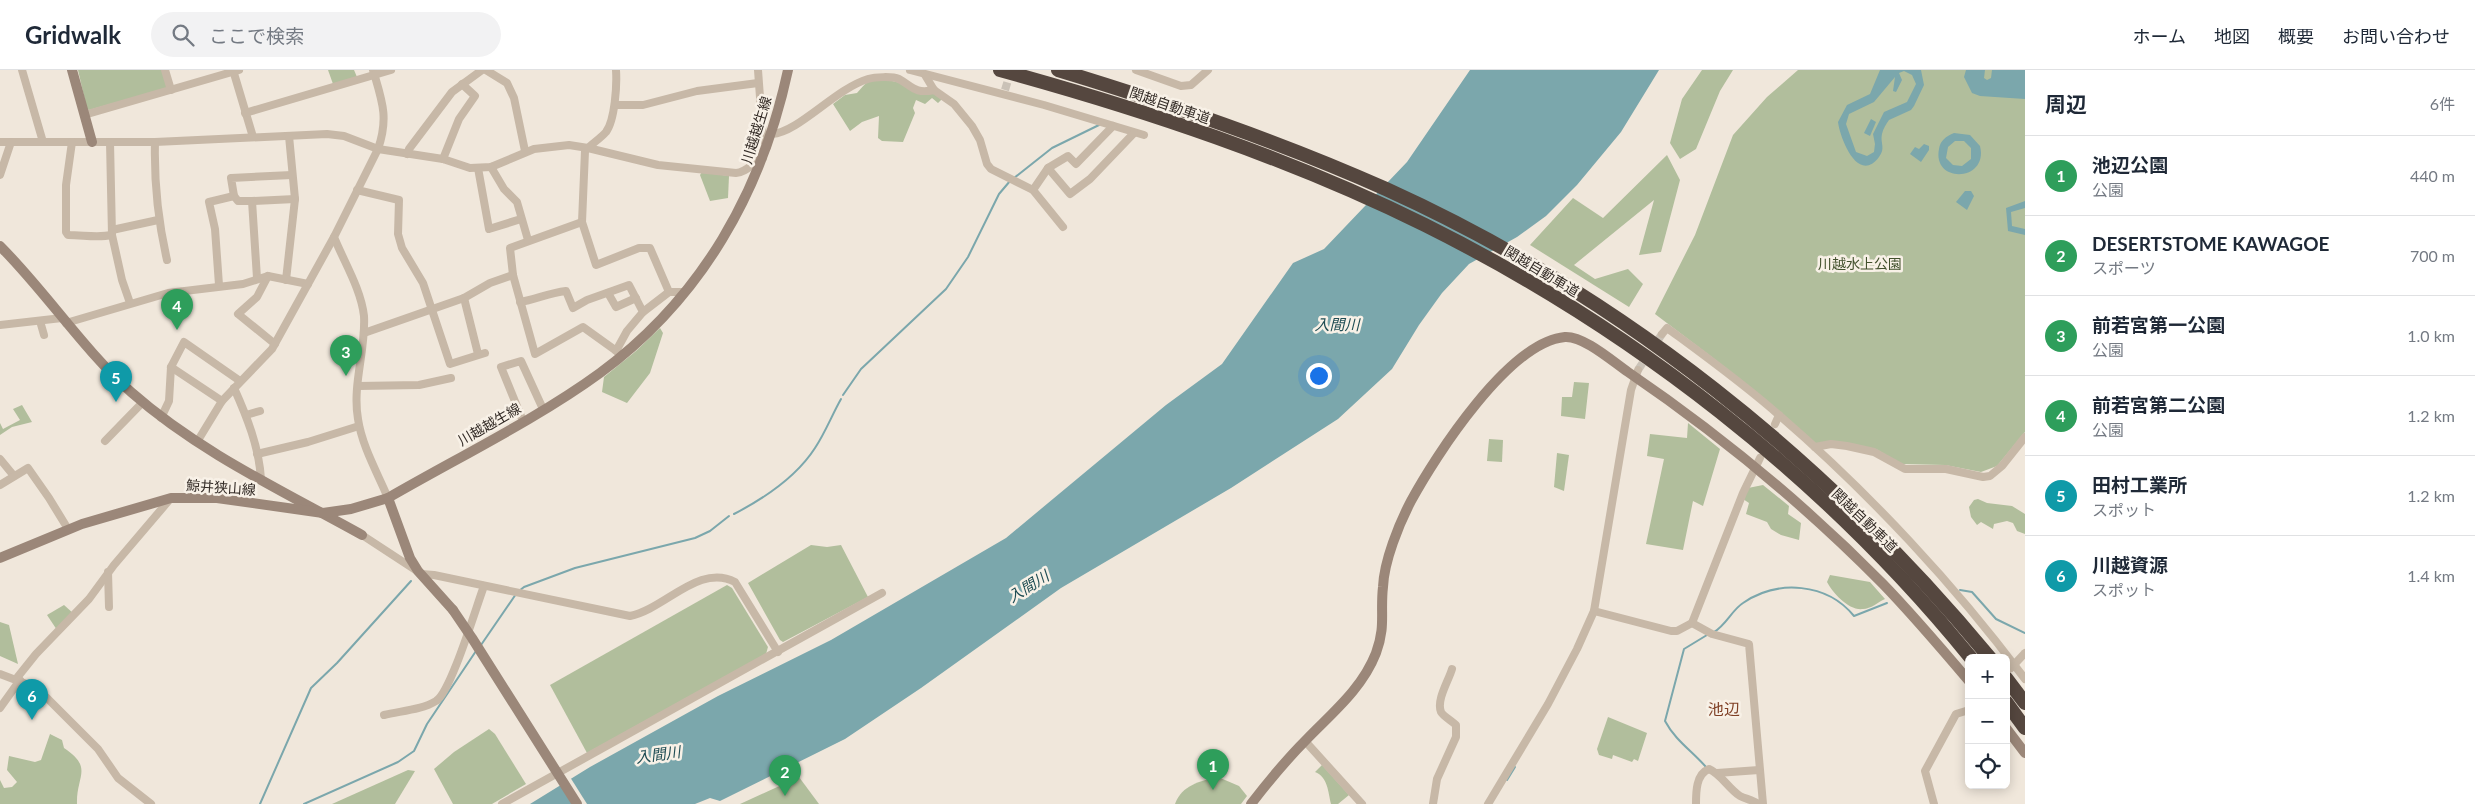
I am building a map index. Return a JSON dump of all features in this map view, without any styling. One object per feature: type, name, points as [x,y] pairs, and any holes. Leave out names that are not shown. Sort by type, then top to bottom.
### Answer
[{"type":"highway","name":"関越自動車道","points":[[1000,70],[1156,116],[1275,159],[1400,213],[1474,250],[1595,322],[1720,413],[1778,461],[1877,554],[1926,606],[1967,654]]},
{"type":"highway","name":"関越自動車道","points":[[1058,70],[1166,103],[1273,141],[1387,190],[1512,253],[1607,312],[1690,371],[1795,456],[1888,544],[1938,596],[1987,654]]},
{"type":"highway","points":[[2010,670],[2025,703]]},
{"type":"highway","points":[[2010,707],[2025,728]]},
{"type":"street","points":[[22,70],[43,142]]},
{"type":"street","points":[[72,70],[92,142]]},
{"type":"street","points":[[165,70],[171,90]]},
{"type":"street","points":[[245,113],[373,72],[391,70]]},
{"type":"street","points":[[407,154],[409,148],[441,104],[462,84],[482,70]]},
{"type":"street","points":[[486,70],[507,83],[514,98],[525,151]]},
{"type":"street","points":[[616,70],[616,105],[606,132],[585,151],[582,222],[596,265],[639,248],[650,248],[669,292]]},
{"type":"street","points":[[758,70],[763,138],[767,147]]},
{"type":"street","name":"川越越生線","points":[[388,498],[543,410],[583,385],[684,292],[726,233],[764,157],[772,134],[788,70]]},
{"type":"street","points":[[910,70],[1005,92],[1144,135]]},
{"type":"street","points":[[1136,70],[1181,86],[1191,85],[1208,70]]},
{"type":"street","points":[[84,115],[235,71],[253,137]]},
{"type":"street","points":[[197,442],[222,401],[240,381],[262,362],[275,344],[334,237],[378,149],[385,122],[373,72]]},
{"type":"street","points":[[925,74],[934,90],[954,104],[972,126],[980,140],[987,164],[1010,180],[1033,190],[1063,228]]},
{"type":"street","points":[[772,134],[790,128],[836,94],[869,79],[900,79],[913,89],[934,90]]},
{"type":"street","points":[[616,105],[642,105],[697,91],[758,83]]},
{"type":"street","points":[[443,159],[459,118],[475,96],[462,84]]},
{"type":"street","points":[[1033,190],[1048,168],[1068,156],[1076,164],[1113,126]]},
{"type":"street","points":[[1048,168],[1070,194],[1090,178],[1134,133]]},
{"type":"street","points":[[286,280],[295,199],[289,136]]},
{"type":"street","points":[[0,142],[155,142],[253,137],[344,136],[378,149],[443,159],[478,168],[491,167],[525,151],[559,145],[588,148],[658,165],[736,173],[744,172],[756,160],[764,157]]},
{"type":"street","points":[[0,175],[11,142]]},
{"type":"street","points":[[72,142],[66,185],[66,232],[68,235],[92,235],[99,238],[158,220]]},
{"type":"street","points":[[110,142],[112,233],[122,280],[130,303]]},
{"type":"street","points":[[155,142],[154,171],[158,220],[167,260]]},
{"type":"street","points":[[491,167],[504,189],[517,202],[528,240]]},
{"type":"street","points":[[478,168],[489,229],[521,218]]},
{"type":"street","points":[[292,174],[236,176],[231,178],[234,196],[238,201],[295,199]]},
{"type":"street","points":[[357,190],[399,200],[398,234],[402,248],[423,283],[450,364],[482,353],[464,298]]},
{"type":"street","points":[[219,285],[215,229],[209,202],[234,196]]},
{"type":"street","points":[[252,201],[257,278]]},
{"type":"street","points":[[582,222],[510,248],[513,274],[535,354],[583,327],[619,353],[627,331],[643,312],[669,292],[684,292]]},
{"type":"street","points":[[334,237],[360,299],[364,316],[358,386],[357,410],[359,426],[410,558],[419,573],[452,610],[472,638],[577,804]]},
{"type":"street","points":[[0,246],[106,368],[161,418],[197,442],[261,479],[362,535],[410,558]]},
{"type":"street","points":[[364,333],[464,298],[490,283],[513,274]]},
{"type":"street","points":[[0,325],[64,321],[180,290],[243,284],[268,276],[308,284]]},
{"type":"street","points":[[268,276],[257,297],[238,314],[275,344]]},
{"type":"street","points":[[520,302],[538,299],[544,294],[566,291],[573,308],[587,300],[629,285],[643,312]]},
{"type":"street","points":[[608,293],[616,307],[636,298]]},
{"type":"street","points":[[40,321],[44,335]]},
{"type":"street","points":[[1662,334],[1667,328],[1779,414],[1816,448],[1939,575],[1998,654]]},
{"type":"street","points":[[1250,804],[1304,741],[1351,693],[1371,663],[1383,630],[1384,576],[1406,510],[1424,479],[1491,384],[1541,344],[1562,337],[1578,338],[1636,373],[1757,462],[1808,514],[1883,584],[1965,676]]},
{"type":"street","points":[[161,418],[169,401],[170,368],[184,342],[240,381]]},
{"type":"street","points":[[523,421],[501,367],[521,361],[543,410]]},
{"type":"street","points":[[170,368],[222,401]]},
{"type":"street","points":[[1488,804],[1548,704],[1577,649],[1594,611],[1636,373]]},
{"type":"street","points":[[358,386],[419,386],[451,378]]},
{"type":"street","points":[[234,388],[246,415],[257,454],[261,479]]},
{"type":"street","points":[[105,441],[144,402]]},
{"type":"street","points":[[246,415],[260,412]]},
{"type":"street","points":[[1776,424],[1779,414]]},
{"type":"street","points":[[257,454],[359,426]]},
{"type":"street","points":[[1816,448],[1831,444],[1847,446],[1874,452],[1905,469],[1946,469],[1983,477],[1990,476],[2002,466],[2025,437]]},
{"type":"street","points":[[0,459],[14,476]]},
{"type":"street","points":[[1594,611],[1671,631],[1677,631],[1692,623],[1757,462]]},
{"type":"street","points":[[0,485],[28,468],[50,498],[68,529]]},
{"type":"street","points":[[282,507],[287,493]]},
{"type":"street","points":[[0,708],[36,654],[89,600],[108,572],[171,498]]},
{"type":"street","name":"鯨井狭山線","points":[[0,558],[68,529],[141,505],[171,498],[217,498],[323,513],[351,509],[388,498]]},
{"type":"street","points":[[362,535],[419,573],[630,616],[648,611],[703,578],[715,576],[723,578],[734,582],[778,652]]},
{"type":"street","points":[[108,572],[109,606]]},
{"type":"street","points":[[384,716],[428,704],[441,698],[484,586]]},
{"type":"street","points":[[502,804],[882,593]]},
{"type":"street","points":[[1692,623],[1710,633],[1748,644],[1763,804]]},
{"type":"street","points":[[2025,653],[2010,670],[2025,679]]},
{"type":"street","points":[[1433,804],[1436,779],[1456,738],[1456,725],[1441,713],[1444,691],[1452,669]]},
{"type":"street","points":[[0,674],[37,688],[98,750],[118,778],[151,804]]},
{"type":"street","points":[[1934,804],[1925,768],[1935,756],[1956,714],[1965,711]]},
{"type":"street","points":[[2010,733],[2025,753]]},
{"type":"street","points":[[1304,741],[1362,804]]},
{"type":"street","points":[[1696,804],[1700,776],[1709,769],[1718,773],[1735,792],[1758,804]]},
{"type":"street","points":[[1718,773],[1759,770]]},
{"type":"green space","points":[[78,70],[163,70],[167,88],[89,110],[87,109]]},
{"type":"green space","points":[[328,70],[354,70],[357,77],[333,84]]},
{"type":"green space","points":[[1702,70],[1733,70],[1720,91],[1696,149],[1680,159],[1670,143],[1682,99]]},
{"type":"green space","name":"川越水上公園","points":[[1798,70],[2025,70],[2025,432],[1997,466],[1981,472],[1945,465],[1901,464],[1876,449],[1813,443],[1717,361],[1655,314],[1695,235],[1733,135],[1767,97]]},
{"type":"green space","points":[[888,80],[934,91],[943,98],[938,103],[932,98],[925,104],[916,100],[913,108],[915,113],[903,142],[882,141],[878,138],[879,116],[862,122],[850,131],[833,104],[845,95],[857,93],[870,81]]},
{"type":"green space","points":[[1667,155],[1680,180],[1661,252],[1639,255],[1654,200],[1574,265],[1595,279],[1628,269],[1643,284],[1629,307],[1530,245],[1573,198],[1603,218]]},
{"type":"green space","points":[[702,172],[729,176],[728,198],[710,201],[700,175]]},
{"type":"green space","points":[[660,328],[663,333],[650,373],[627,403],[602,392],[604,377],[636,351]]},
{"type":"green space","points":[[1574,382],[1589,383],[1585,419],[1561,416],[1562,397],[1572,397]]},
{"type":"green space","points":[[22,405],[32,422],[12,427],[0,435],[0,423],[3,429],[20,420],[13,409]]},
{"type":"green space","points":[[1688,423],[1720,449],[1703,506],[1693,501],[1683,550],[1646,544],[1664,459],[1647,456],[1650,434],[1687,438]]},
{"type":"green space","points":[[1489,439],[1503,440],[1502,462],[1487,461]]},
{"type":"green space","points":[[1557,453],[1569,455],[1564,491],[1554,487]]},
{"type":"green space","points":[[1763,485],[1789,506],[1788,514],[1801,523],[1799,540],[1781,535],[1771,529],[1767,522],[1746,514],[1749,503],[1743,499],[1748,488]]},
{"type":"green space","points":[[1978,499],[1987,503],[2012,506],[2025,514],[2025,534],[2017,531],[2013,523],[2007,521],[1994,524],[1993,529],[1981,522],[1977,525],[1971,517],[1969,507],[1974,500]]},
{"type":"green space","points":[[811,545],[827,547],[841,545],[868,597],[783,642],[780,640],[748,583]]},
{"type":"green space","points":[[1830,575],[1870,582],[1885,599],[1866,609],[1852,607],[1837,596],[1827,582]]},
{"type":"green space","points":[[727,585],[732,588],[768,647],[766,654],[587,753],[550,685]]},
{"type":"green space","points":[[64,605],[74,614],[57,630],[47,615]]},
{"type":"green space","points":[[0,622],[9,625],[18,664],[0,656]]},
{"type":"green space","points":[[1608,717],[1647,733],[1638,761],[1634,759],[1632,762],[1613,755],[1612,759],[1599,755],[1597,749]]},
{"type":"green space","points":[[489,729],[495,734],[526,784],[492,804],[453,804],[434,769],[454,752]]},
{"type":"green space","points":[[50,734],[62,740],[64,748],[79,761],[81,773],[77,804],[0,804],[0,780],[4,788],[12,787],[17,782],[7,770],[9,756],[35,762],[41,760]]},
{"type":"green space","points":[[1322,765],[1349,795],[1338,804],[1331,804],[1323,777],[1315,772]]},
{"type":"green space","points":[[408,770],[415,771],[395,804],[332,804]]},
{"type":"green space","points":[[799,777],[819,804],[740,804]]},
{"type":"green space","points":[[1218,777],[1239,786],[1247,796],[1241,804],[1175,804],[1182,792],[1187,788],[1198,782]]},
{"type":"water","name":"入間川","points":[[1470,70],[1659,70],[1621,132],[1577,185],[1546,216],[1517,237],[1469,264],[1442,293],[1419,325],[1392,369],[1338,419],[1231,488],[1061,588],[921,688],[845,739],[720,801],[710,798],[695,804],[530,804],[590,767],[718,696],[831,640],[1006,538],[1166,405],[1222,364],[1293,263],[1324,249],[1407,162]]},
{"type":"water","points":[[1880,70],[1921,70],[1924,85],[1914,106],[1911,110],[1889,120],[1882,134],[1881,154],[1871,164],[1864,166],[1851,156],[1842,138],[1838,122],[1847,105],[1870,94]],"holes":[[[1904,71],[1912,75],[1916,84],[1907,102],[1884,112],[1873,134],[1874,152],[1867,156],[1856,152],[1846,124],[1849,114],[1874,102],[1895,77],[1893,91],[1896,92],[1902,80],[1899,73]]]},
{"type":"water","points":[[1966,70],[1985,70],[1984,78],[1987,80],[1991,78],[1992,70],[2025,70],[2025,99],[1980,96],[1972,93],[1964,77]]},
{"type":"water","points":[[1871,119],[1876,122],[1870,136],[1864,133]]},
{"type":"water","points":[[1951,134],[1970,135],[1980,146],[1981,158],[1976,167],[1969,172],[1951,173],[1944,168],[1939,160],[1941,144]],"holes":[[[1955,141],[1964,141],[1971,148],[1971,159],[1962,166],[1953,165],[1946,158],[1948,147]]]},
{"type":"water","points":[[1924,144],[1929,146],[1929,150],[1921,162],[1910,154],[1915,147],[1919,149]]},
{"type":"water","points":[[1965,191],[1971,191],[1974,196],[1967,210],[1956,202]]},
{"type":"water","points":[[2025,201],[2025,208],[2011,212],[2012,226],[2025,229],[2025,235],[2008,231],[2006,208]]},
{"type":"pier","points":[[570,777],[587,804],[572,804],[559,783]]},
{"type":"waterway","points":[[1014,178],[1052,148],[1099,125]]},
{"type":"waterway","points":[[843,395],[861,369],[946,289],[968,257],[999,194],[1010,181]]},
{"type":"waterway","points":[[734,514],[768,494],[799,468],[819,442],[841,399]]},
{"type":"waterway","points":[[519,591],[524,587],[575,568],[695,538],[710,531],[729,516]]},
{"type":"waterway","points":[[260,804],[311,688],[337,663],[411,581]]},
{"type":"waterway","points":[[1714,632],[1743,603],[1771,590],[1802,588],[1816,591],[1843,605],[1854,616],[1887,603]]},
{"type":"waterway","points":[[1960,590],[1972,592],[1996,619],[2025,633]]},
{"type":"waterway","points":[[481,645],[516,594]]},
{"type":"waterway","points":[[1706,767],[1679,740],[1665,721],[1684,649],[1707,635]]},
{"type":"waterway","points":[[304,804],[398,762],[414,751],[427,724],[476,651]]},
{"type":"waterway","points":[[1507,780],[1515,767]]},
{"type":"tunnel","points":[[1005,90],[1011,70]]},
{"type":"tunnel","points":[[1638,370],[1662,334]]},
{"type":"place","name":"前若宮第二公園","points":[[177,330]]},
{"type":"place","name":"前若宮第一公園","points":[[346,376]]},
{"type":"place","name":"田村工業所","points":[[116,402]]},
{"type":"place","name":"川越資源","points":[[32,720]]},
{"type":"place","name":"池辺公園","points":[[1213,790]]},
{"type":"place","name":"DESERTSTOME KAWAGOE","points":[[785,796]]},
{"type":"district","name":"池辺","points":[[1724,708]]}]
